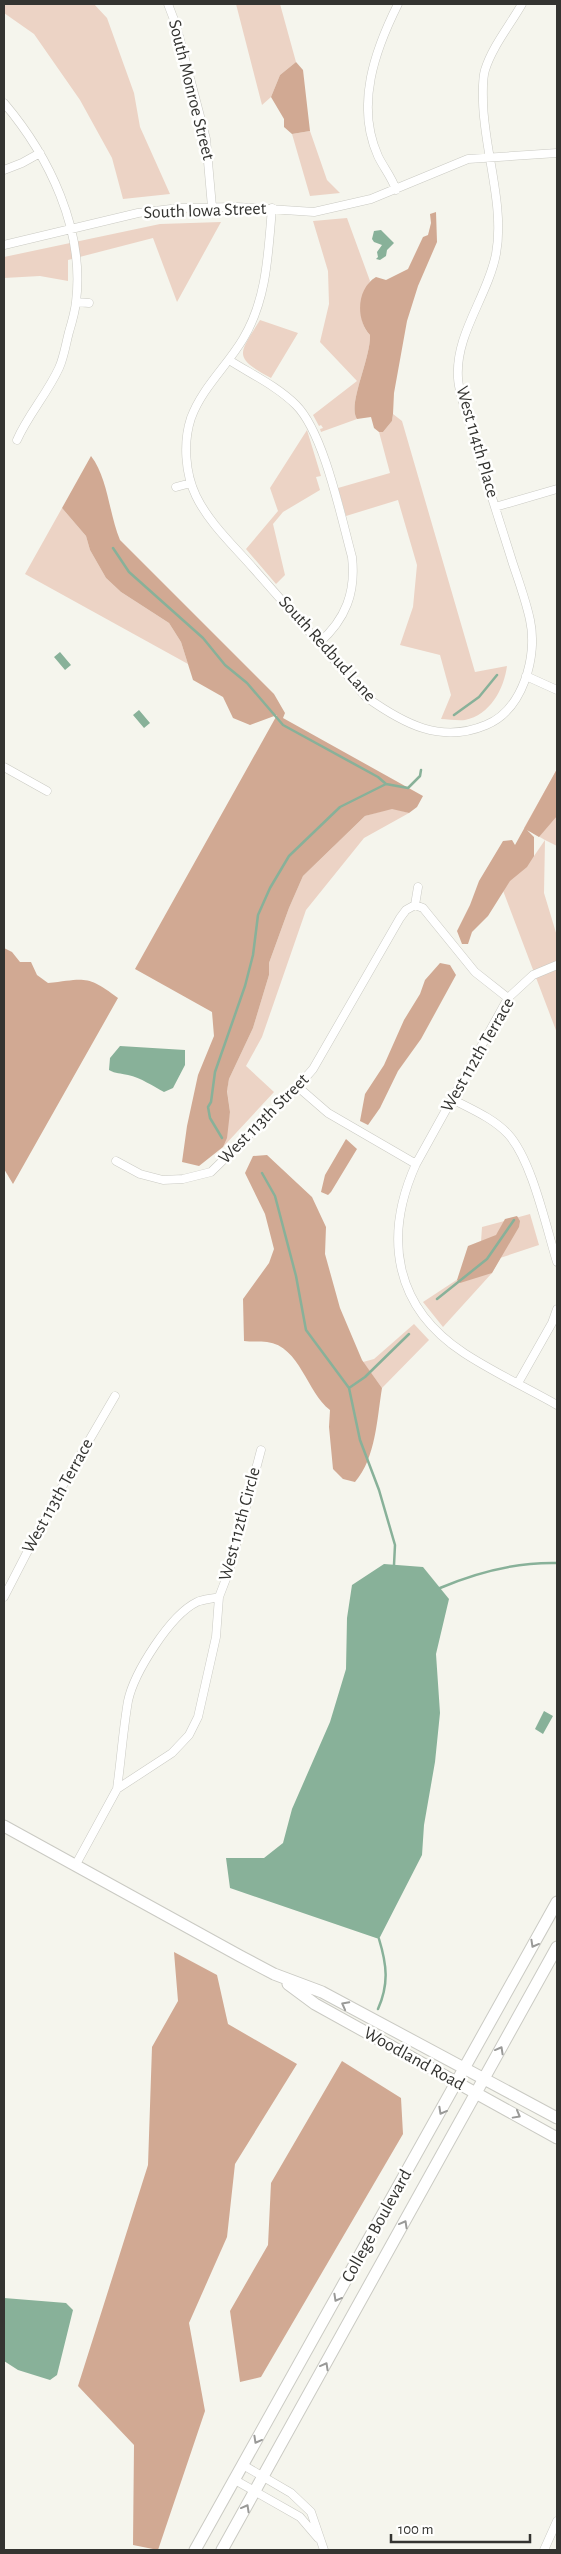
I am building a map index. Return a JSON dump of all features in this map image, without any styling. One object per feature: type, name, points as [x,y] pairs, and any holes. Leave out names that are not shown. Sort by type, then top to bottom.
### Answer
[{"type":"main road","name":"Woodland Road","points":[[4,1826],[274,1974],[315,2004],[557,2138]]},
{"type":"main road","name":"College Boulevard","points":[[196,2550],[557,1902]]},
{"type":"main road","name":"College Boulevard","points":[[222,2550],[557,1946]]},
{"type":"main road","name":"Woodland Road","points":[[274,1974],[322,1992],[557,2118]]},
{"type":"street","name":"South Monroe Street","points":[[168,4],[176,25],[206,139],[212,207]]},
{"type":"street","points":[[396,190],[378,155],[369,126],[368,88],[379,46],[398,4]]},
{"type":"street","name":"West 114th Place","points":[[522,4],[488,60],[484,73],[483,119],[489,149],[499,228],[496,255],[465,337],[458,378],[495,507],[531,621],[531,652],[526,676]]},
{"type":"street","points":[[4,103],[40,153],[58,190],[70,228],[76,267],[76,302],[60,366],[45,394],[27,418],[17,440]]},
{"type":"street","points":[[4,170],[40,153]]},
{"type":"street","name":"South Iowa Street","points":[[4,245],[142,212],[212,207],[272,208],[314,212],[348,205],[396,190],[468,160],[557,153]]},
{"type":"street","name":"South Redbud Lane","points":[[272,208],[262,297],[255,317],[229,360],[201,397],[191,419],[187,462],[191,483],[210,519],[366,697],[421,728],[443,734],[470,732],[493,722],[512,703],[526,676]]},
{"type":"street","points":[[76,302],[89,303]]},
{"type":"street","points":[[229,360],[283,394],[296,405],[310,422],[318,441],[352,557],[354,577],[350,599],[341,619],[319,643]]},
{"type":"street","points":[[176,487],[191,483]]},
{"type":"street","points":[[495,507],[557,489]]},
{"type":"street","points":[[526,676],[557,690]]},
{"type":"street","points":[[4,768],[47,792]]},
{"type":"street","points":[[418,887],[415,906],[423,908],[475,972],[508,998]]},
{"type":"street","name":"West 113th Street","points":[[116,1161],[140,1174],[163,1180],[183,1179],[212,1172],[298,1087],[313,1069],[400,918],[406,910],[415,906]]},
{"type":"street","name":"West 112th Terrace","points":[[557,966],[533,975],[508,998],[416,1164],[405,1188],[399,1215],[397,1246],[404,1282],[416,1308],[437,1332],[464,1353],[557,1405]]},
{"type":"street","points":[[298,1087],[328,1113],[416,1164]]},
{"type":"street","points":[[452,1099],[492,1121],[507,1133],[517,1146],[526,1163],[557,1262]]},
{"type":"street","points":[[518,1383],[552,1322],[557,1308]]},
{"type":"street","name":"West 113th Terrace","points":[[4,1597],[52,1504],[115,1396]]},
{"type":"street","name":"West 112th Circle","points":[[117,1789],[172,1753],[183,1743],[193,1728],[203,1704],[219,1597],[228,1571],[261,1450]]},
{"type":"street","name":"West 112th Circle","points":[[75,1866],[117,1789],[128,1701],[136,1678],[145,1661],[160,1637],[185,1612],[197,1602],[219,1597]]},
{"type":"street","points":[[243,2465],[291,2493],[311,2512],[324,2550]]},
{"type":"street","points":[[235,2480],[300,2517],[321,2541]]},
{"type":"street","points":[[544,2550],[557,2521]]},
{"type":"shaded area","points":[[4,4],[94,4],[107,18],[134,93],[140,127],[170,194],[123,199],[112,158],[80,100],[34,34],[4,13]]},
{"type":"shaded area","points":[[236,4],[280,4],[296,62],[280,75],[271,97],[262,105]]},
{"type":"shaded area","points":[[296,62],[303,70],[310,131],[292,134],[284,127],[284,119],[271,97],[280,75]]},
{"type":"shaded area","points":[[310,131],[327,180],[340,193],[310,196],[292,134]]},
{"type":"shaded area","points":[[436,212],[437,242],[418,286],[407,321],[394,393],[392,421],[383,432],[379,432],[374,428],[371,417],[357,419],[355,412],[357,392],[367,356],[370,335],[365,328],[360,313],[362,296],[365,288],[376,277],[386,280],[408,269],[423,237],[428,235],[431,223],[430,214]]},
{"type":"shaded area","points":[[347,218],[370,281],[364,294],[361,308],[363,323],[370,335],[369,345],[355,403],[357,419],[321,432],[320,429],[323,428],[321,425],[319,426],[313,415],[357,381],[320,342],[329,304],[328,271],[313,221]]},
{"type":"shaded area","points":[[221,222],[177,302],[153,238],[68,260],[68,281],[40,276],[4,278],[4,257],[160,224]]},
{"type":"shaded area","points":[[381,230],[394,243],[387,250],[386,256],[380,260],[376,259],[378,257],[377,252],[382,245],[374,242],[372,239],[374,231]]},
{"type":"shaded area","points":[[260,320],[298,333],[271,378],[250,365],[243,354],[247,340]]},
{"type":"shaded area","points":[[393,414],[402,421],[475,672],[507,666],[503,683],[494,700],[482,713],[465,720],[441,719],[451,695],[440,655],[400,645],[413,607],[417,565],[398,500],[346,516],[338,488],[390,473],[379,432],[383,432],[392,421]]},
{"type":"shaded area","points":[[307,430],[321,476],[316,477],[320,490],[283,512],[273,524],[285,575],[276,584],[246,549],[278,511],[270,488]]},
{"type":"shaded area","points":[[91,456],[105,485],[120,540],[274,694],[285,713],[283,718],[423,796],[417,807],[409,813],[392,809],[365,816],[303,876],[269,963],[269,975],[253,1028],[229,1079],[227,1091],[230,1112],[227,1138],[223,1147],[199,1166],[182,1162],[187,1126],[198,1075],[214,1036],[212,1012],[135,969],[277,715],[250,725],[233,718],[223,697],[193,680],[181,642],[169,623],[121,592],[106,578],[90,550],[86,536],[62,508]]},
{"type":"shaded area","points":[[62,508],[86,536],[90,550],[106,578],[121,592],[169,623],[181,642],[188,664],[25,574]]},
{"type":"shaded area","points":[[60,652],[71,665],[65,670],[54,657]]},
{"type":"shaded area","points":[[139,710],[150,723],[144,728],[133,715]]},
{"type":"shaded area","points":[[557,769],[557,846],[524,828]]},
{"type":"shaded area","points":[[557,769],[557,816],[539,837],[527,830],[534,837],[534,856],[527,867],[510,881],[488,916],[472,932],[468,944],[462,944],[457,931],[479,881],[503,841],[512,840],[515,845]]},
{"type":"shaded area","points":[[392,808],[409,813],[364,838],[306,910],[262,1037],[246,1066],[274,1092],[223,1147],[230,1112],[227,1090],[229,1079],[253,1028],[269,975],[269,963],[303,876],[365,816]]},
{"type":"shaded area","points":[[545,840],[544,893],[557,936],[557,1033],[502,888],[527,856],[534,856]]},
{"type":"shaded area","points":[[4,948],[12,952],[20,962],[31,962],[37,975],[48,983],[85,980],[99,985],[118,998],[13,1184],[4,1169]]},
{"type":"shaded area","points":[[440,963],[450,965],[456,975],[421,1039],[398,1071],[380,1108],[368,1125],[360,1121],[365,1094],[384,1065],[404,1020],[420,994],[425,980]]},
{"type":"shaded area","points":[[120,1046],[185,1050],[185,1065],[173,1088],[164,1092],[138,1078],[109,1070],[110,1058]]},
{"type":"shaded area","points":[[346,1139],[357,1149],[328,1195],[321,1192],[325,1175]]},
{"type":"shaded area","points":[[267,1155],[312,1197],[326,1227],[325,1254],[340,1308],[362,1360],[382,1388],[377,1425],[371,1450],[362,1472],[355,1482],[343,1479],[333,1469],[329,1427],[330,1410],[315,1393],[288,1352],[278,1345],[267,1342],[244,1341],[243,1299],[269,1263],[274,1249],[265,1214],[245,1173],[253,1156]]},
{"type":"shaded area","points":[[530,1214],[539,1245],[500,1258],[492,1273],[443,1327],[423,1302],[458,1279],[481,1242],[482,1227]]},
{"type":"shaded area","points":[[517,1216],[520,1221],[519,1227],[492,1273],[460,1283],[457,1280],[468,1246],[496,1235],[505,1219]]},
{"type":"shaded area","points":[[414,1324],[429,1340],[382,1388],[363,1362],[374,1359]]},
{"type":"shaded area","points":[[384,1564],[423,1567],[449,1599],[436,1654],[440,1713],[435,1762],[424,1825],[422,1855],[379,1939],[230,1888],[226,1858],[264,1858],[283,1843],[292,1809],[330,1722],[346,1669],[347,1618],[352,1585]]},
{"type":"shaded area","points":[[544,1711],[553,1716],[543,1734],[535,1729]]},
{"type":"shaded area","points":[[174,1952],[217,1975],[228,2024],[297,2064],[235,2164],[227,2237],[189,2323],[205,2411],[158,2550],[133,2545],[134,2445],[78,2386],[148,2165],[152,2047],[178,2001]]},
{"type":"shaded area","points":[[342,2061],[401,2098],[403,2134],[261,2377],[240,2382],[230,2311],[268,2245],[271,2183]]},
{"type":"shaded area","points":[[4,2298],[66,2303],[73,2310],[57,2375],[50,2380],[18,2370],[4,2361]]},
{"type":"waterway","points":[[113,548],[129,572],[203,638],[225,665],[247,683],[283,725],[378,777],[386,784],[340,807],[289,856],[270,888],[258,915],[253,955],[245,986],[215,1072],[211,1102],[208,1107],[210,1118],[222,1138]]},
{"type":"waterway","points":[[454,715],[479,697],[497,675]]},
{"type":"waterway","points":[[386,784],[408,788],[420,776],[421,770]]},
{"type":"waterway","points":[[262,1173],[275,1196],[296,1276],[306,1330],[349,1388],[360,1440],[379,1490],[395,1545],[394,1565]]},
{"type":"waterway","points":[[437,1299],[487,1259],[514,1220]]},
{"type":"waterway","points":[[349,1388],[365,1377],[409,1334]]},
{"type":"waterway","points":[[440,1588],[497,1569],[527,1564],[557,1563]]},
{"type":"waterway","points":[[378,2009],[382,2000],[386,1974],[379,1939]]}]
